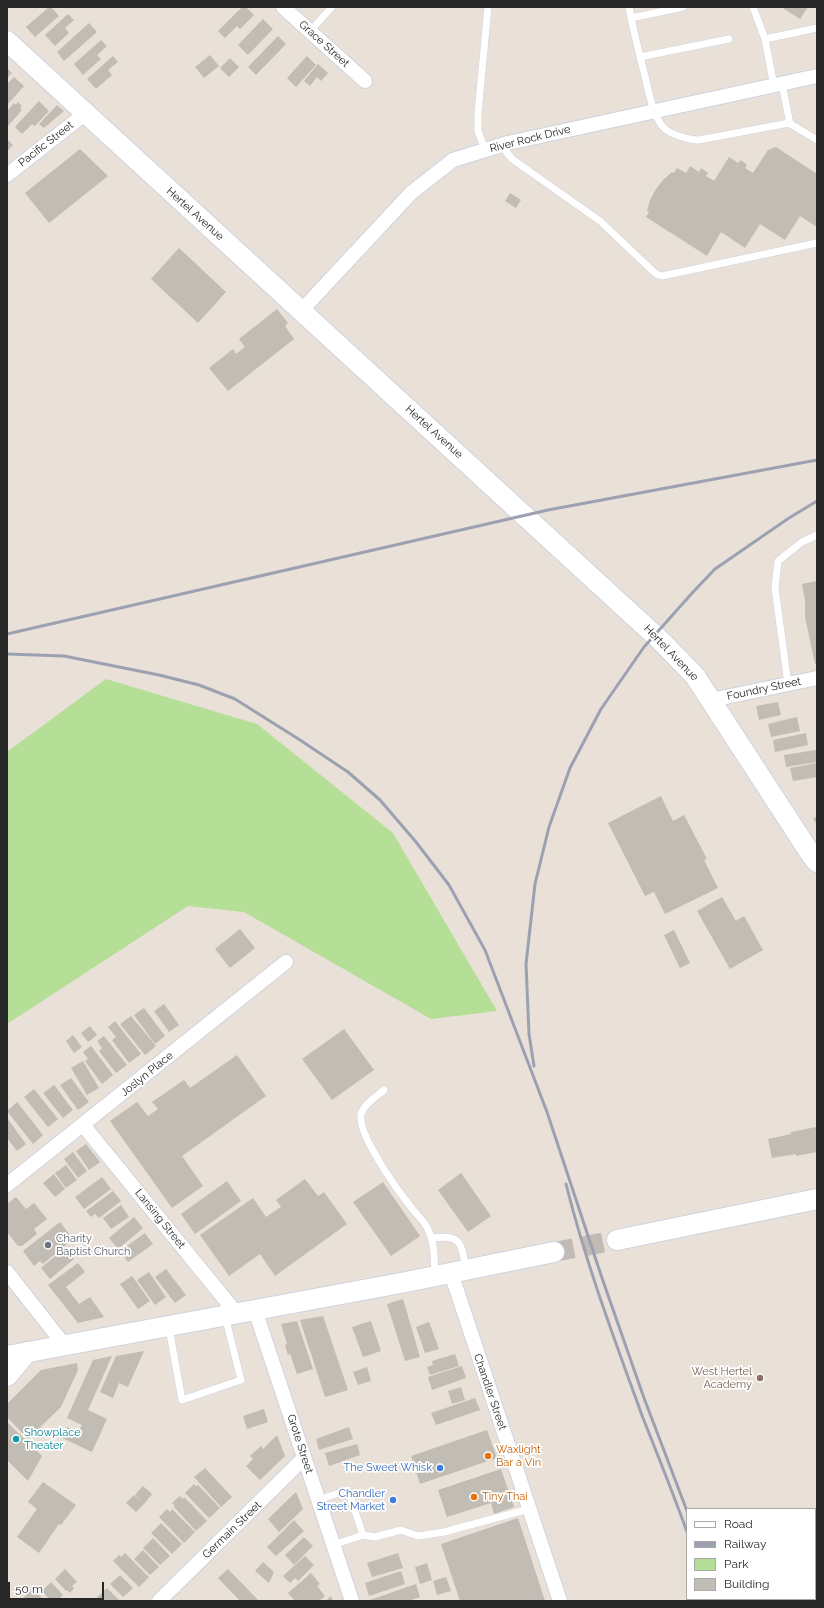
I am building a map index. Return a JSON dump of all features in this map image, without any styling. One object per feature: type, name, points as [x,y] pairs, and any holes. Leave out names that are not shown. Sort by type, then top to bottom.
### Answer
[{"type":"street","name":"Grace Street","points":[[283,7],[365,81]]},
{"type":"street","name":"Hertel Avenue","points":[[7,41],[661,641],[694,676],[815,856]]},
{"type":"street","name":"River Rock Drive","points":[[301,311],[411,193],[453,160],[502,145],[817,76]]},
{"type":"street","name":"Pacific Street","points":[[7,176],[86,113]]},
{"type":"street","name":"Foundry Street","points":[[711,700],[817,678]]},
{"type":"street","name":"Joslyn Place","points":[[7,1185],[286,962]]},
{"type":"street","name":"Lansing Street","points":[[83,1125],[239,1313]]},
{"type":"street","points":[[617,1240],[817,1199]]},
{"type":"street","points":[[7,1356],[450,1273],[554,1252]]},
{"type":"street","points":[[7,1272],[65,1346]]},
{"type":"street","name":"Chandler Street","points":[[450,1273],[560,1601]]},
{"type":"street","name":"Grote Street","points":[[239,1313],[304,1458],[352,1601]]},
{"type":"street","points":[[7,1376],[27,1352]]},
{"type":"street","name":"Germain Street","points":[[159,1601],[304,1458]]},
{"type":"lane","points":[[310,31],[332,7]]},
{"type":"lane","points":[[485,150],[478,131],[478,113],[488,7]]},
{"type":"lane","points":[[629,7],[640,58],[654,111],[663,127],[678,136],[691,140],[699,140],[784,123],[790,124],[817,140]]},
{"type":"lane","points":[[631,18],[684,7]]},
{"type":"lane","points":[[754,7],[790,124]]},
{"type":"lane","points":[[765,39],[817,28]]},
{"type":"lane","points":[[640,58],[729,38]]},
{"type":"lane","points":[[502,145],[512,159],[600,221],[656,274],[662,276],[817,243]]},
{"type":"lane","points":[[788,684],[775,588],[778,561],[802,542],[817,535]]},
{"type":"lane","points":[[384,1090],[364,1108],[361,1115],[365,1135],[383,1167],[425,1224],[450,1273]]},
{"type":"lane","points":[[432,1238],[446,1236],[454,1238],[461,1244],[450,1273]]},
{"type":"lane","points":[[168,1326],[182,1400],[241,1380],[239,1313]]},
{"type":"lane","points":[[318,1500],[348,1490],[363,1535]]},
{"type":"lane","points":[[333,1545],[363,1535],[375,1537],[401,1530],[418,1536],[436,1533],[530,1509]]},
{"type":"green space","points":[[106,679],[257,724],[393,833],[497,1011],[431,1019],[244,912],[188,906],[7,1024],[7,752]]},
{"type":"building","points":[[49,7],[51,7],[59,16],[35,37],[26,27]]},
{"type":"building","points":[[242,7],[246,7],[254,15],[240,29],[237,26],[225,38],[218,31]]},
{"type":"building","points":[[781,7],[808,7],[800,19]]},
{"type":"building","points":[[68,14],[74,20],[65,28],[69,33],[55,46],[45,35]]},
{"type":"building","points":[[263,19],[273,29],[248,55],[238,45]]},
{"type":"building","points":[[89,23],[97,32],[64,61],[57,52]]},
{"type":"building","points":[[278,36],[286,44],[256,75],[248,67]]},
{"type":"building","points":[[101,40],[107,46],[97,55],[101,59],[83,75],[74,64]]},
{"type":"building","points":[[210,55],[219,66],[204,78],[195,67]]},
{"type":"building","points":[[113,56],[118,62],[108,70],[112,75],[96,89],[87,79]]},
{"type":"building","points":[[307,56],[316,65],[296,87],[287,78]]},
{"type":"building","points":[[230,58],[239,67],[229,77],[220,68]]},
{"type":"building","points":[[318,64],[328,73],[321,81],[317,77],[310,86],[304,81]]},
{"type":"building","points":[[7,68],[12,73],[7,78]]},
{"type":"building","points":[[14,77],[24,86],[7,105],[7,84]]},
{"type":"building","points":[[39,101],[49,111],[35,126],[32,124],[22,134],[15,127]]},
{"type":"building","points":[[18,102],[22,106],[20,108],[22,110],[8,126],[7,111],[14,103],[16,105]]},
{"type":"building","points":[[57,105],[64,111],[44,128],[39,124]]},
{"type":"building","points":[[7,139],[13,145],[7,151]]},
{"type":"building","points":[[776,147],[817,174],[817,225],[815,226],[800,216],[785,240],[760,224],[745,248],[721,232],[707,256],[646,217],[649,212],[647,211],[650,200],[656,189],[672,172],[674,173],[677,168],[686,173],[690,166],[699,172],[701,168],[708,173],[706,176],[714,181],[729,157],[738,163],[741,160],[747,165],[745,168],[753,173],[768,150]]},
{"type":"building","points":[[80,149],[108,176],[49,223],[25,193]]},
{"type":"building","points":[[510,193],[521,200],[516,208],[505,201]]},
{"type":"building","points":[[179,248],[226,292],[198,323],[151,279]]},
{"type":"building","points":[[277,309],[288,323],[285,326],[294,339],[228,391],[209,368],[233,349],[236,354],[245,347],[239,339]]},
{"type":"building","points":[[817,581],[817,663],[815,664],[805,617],[805,600],[802,584]]},
{"type":"building","points":[[778,702],[781,715],[759,720],[756,706]]},
{"type":"building","points":[[797,717],[800,731],[771,737],[768,724]]},
{"type":"building","points":[[806,733],[808,745],[775,752],[773,740]]},
{"type":"building","points":[[816,750],[817,762],[786,767],[784,755]]},
{"type":"building","points":[[817,763],[817,777],[793,781],[790,768]]},
{"type":"building","points":[[661,796],[673,821],[684,815],[707,859],[704,860],[718,888],[665,914],[654,892],[645,896],[608,823]]},
{"type":"building","points":[[817,817],[817,825],[813,818]]},
{"type":"building","points":[[722,897],[736,921],[744,916],[763,950],[730,969],[697,911]]},
{"type":"building","points":[[240,929],[255,948],[230,968],[215,949]]},
{"type":"building","points":[[674,930],[690,963],[680,968],[664,935]]},
{"type":"building","points":[[164,1004],[179,1025],[169,1032],[154,1011]]},
{"type":"building","points":[[144,1008],[165,1036],[155,1044],[134,1015]]},
{"type":"building","points":[[131,1016],[156,1046],[145,1055],[120,1024]]},
{"type":"building","points":[[115,1021],[141,1054],[129,1063],[112,1040],[116,1037],[108,1027]]},
{"type":"building","points":[[90,1026],[97,1035],[88,1042],[81,1033]]},
{"type":"building","points":[[344,1029],[374,1070],[332,1100],[302,1059]]},
{"type":"building","points":[[73,1035],[82,1047],[74,1053],[66,1041]]},
{"type":"building","points":[[104,1036],[127,1065],[116,1073],[99,1051],[102,1048],[97,1041]]},
{"type":"building","points":[[91,1046],[113,1075],[102,1084],[85,1061],[88,1059],[83,1052]]},
{"type":"building","points":[[237,1055],[266,1096],[182,1156],[203,1186],[172,1208],[110,1121],[137,1102],[148,1116],[158,1109],[152,1102],[184,1080],[190,1088]]},
{"type":"building","points":[[83,1061],[99,1088],[87,1095],[71,1068]]},
{"type":"building","points":[[71,1078],[89,1102],[78,1110],[60,1085]]},
{"type":"building","points":[[54,1085],[73,1110],[63,1118],[43,1093]]},
{"type":"building","points":[[34,1089],[58,1119],[48,1127],[24,1097]]},
{"type":"building","points":[[17,1102],[43,1135],[33,1144],[7,1111]]},
{"type":"building","points":[[7,1118],[26,1144],[17,1151],[7,1138]]},
{"type":"building","points":[[816,1127],[817,1152],[772,1158],[768,1139],[791,1134],[791,1132]]},
{"type":"building","points":[[86,1144],[100,1162],[89,1170],[76,1151]]},
{"type":"building","points":[[73,1152],[87,1171],[78,1178],[64,1159]]},
{"type":"building","points":[[66,1165],[77,1180],[66,1188],[55,1173]]},
{"type":"building","points":[[461,1173],[491,1216],[468,1232],[438,1190]]},
{"type":"building","points":[[54,1174],[65,1189],[55,1197],[43,1183]]},
{"type":"building","points":[[102,1177],[111,1189],[84,1209],[75,1197]]},
{"type":"building","points":[[305,1179],[318,1196],[324,1192],[347,1224],[275,1276],[260,1254],[229,1276],[200,1235],[253,1198],[266,1217],[281,1207],[276,1200]]},
{"type":"building","points":[[227,1181],[241,1201],[195,1234],[181,1214]]},
{"type":"building","points":[[383,1182],[420,1236],[391,1256],[353,1202]]},
{"type":"building","points":[[113,1191],[121,1201],[99,1218],[95,1214],[91,1217],[86,1211]]},
{"type":"building","points":[[16,1197],[26,1209],[34,1203],[47,1219],[34,1229],[37,1234],[22,1246],[18,1246],[7,1232],[7,1204]]},
{"type":"building","points":[[121,1205],[129,1217],[111,1229],[103,1218]]},
{"type":"building","points":[[134,1217],[143,1228],[118,1249],[109,1238]]},
{"type":"building","name":"Charity Baptist Church","points":[[60,1222],[73,1239],[43,1264],[40,1261],[34,1266],[23,1251]]},
{"type":"building","points":[[145,1233],[153,1244],[128,1262],[120,1251]]},
{"type":"building","points":[[65,1248],[74,1259],[50,1279],[41,1268]]},
{"type":"building","points":[[78,1263],[85,1272],[66,1287],[79,1304],[90,1297],[104,1317],[78,1323],[48,1285]]},
{"type":"building","points":[[166,1269],[186,1295],[175,1303],[155,1277]]},
{"type":"building","points":[[149,1272],[166,1297],[155,1305],[137,1280]]},
{"type":"building","points":[[132,1276],[150,1301],[138,1309],[120,1284]]},
{"type":"building","points":[[403,1299],[420,1357],[405,1361],[387,1304]]},
{"type":"building","points":[[323,1316],[348,1390],[325,1397],[300,1320]]},
{"type":"building","points":[[297,1321],[313,1369],[297,1374],[290,1354],[288,1355],[285,1345],[287,1344],[281,1324]]},
{"type":"building","points":[[371,1321],[381,1351],[363,1357],[352,1327]]},
{"type":"building","points":[[429,1322],[439,1349],[425,1353],[416,1327]]},
{"type":"building","points":[[144,1351],[128,1387],[119,1383],[113,1398],[100,1392],[116,1356]]},
{"type":"building","points":[[455,1354],[459,1366],[430,1375],[427,1367],[433,1365],[432,1361]]},
{"type":"building","points":[[112,1356],[88,1410],[107,1419],[92,1452],[62,1438],[67,1427],[78,1432],[82,1425],[67,1418],[93,1360]]},
{"type":"building","points":[[77,1363],[78,1370],[61,1407],[28,1439],[7,1417],[7,1404],[41,1370]]},
{"type":"building","points":[[462,1366],[466,1378],[432,1390],[428,1377]]},
{"type":"building","points":[[367,1367],[371,1381],[358,1385],[353,1372]]},
{"type":"building","points":[[461,1387],[465,1400],[452,1404],[448,1391]]},
{"type":"building","points":[[475,1398],[480,1410],[436,1425],[431,1413]]},
{"type":"building","points":[[264,1409],[268,1422],[247,1429],[243,1416]]},
{"type":"building","name":"Showplace Theater","points":[[7,1422],[42,1456],[28,1481],[7,1460]]},
{"type":"building","points":[[349,1427],[353,1439],[319,1450],[316,1439]]},
{"type":"building","points":[[487,1430],[497,1458],[420,1484],[411,1456]]},
{"type":"building","points":[[277,1435],[285,1456],[260,1480],[246,1466],[253,1459],[250,1456],[261,1446],[263,1449]]},
{"type":"building","points":[[357,1444],[360,1455],[329,1466],[325,1453]]},
{"type":"building","points":[[205,1468],[232,1497],[221,1507],[194,1477]]},
{"type":"building","points":[[501,1469],[514,1507],[494,1514],[491,1503],[447,1517],[438,1490]]},
{"type":"building","points":[[43,1482],[76,1505],[61,1525],[59,1524],[39,1553],[17,1537],[37,1509],[28,1502]]},
{"type":"building","points":[[194,1484],[196,1486],[198,1485],[220,1508],[209,1518],[185,1493]]},
{"type":"building","points":[[143,1486],[152,1494],[144,1504],[135,1495]]},
{"type":"building","points":[[296,1492],[303,1509],[279,1532],[268,1519]]},
{"type":"building","points":[[134,1495],[144,1504],[136,1512],[126,1503]]},
{"type":"building","points":[[180,1496],[183,1499],[184,1497],[207,1521],[196,1531],[172,1503]]},
{"type":"building","points":[[167,1509],[170,1512],[172,1509],[195,1532],[184,1543],[159,1517]]},
{"type":"building","points":[[518,1518],[545,1601],[460,1601],[441,1544]]},
{"type":"building","points":[[294,1520],[304,1531],[276,1556],[267,1547]]},
{"type":"building","points":[[161,1523],[182,1544],[172,1554],[151,1533]]},
{"type":"building","points":[[304,1537],[313,1546],[294,1565],[285,1555]]},
{"type":"building","points":[[153,1538],[170,1556],[160,1565],[143,1548]]},
{"type":"building","points":[[143,1550],[159,1567],[150,1575],[134,1559]]},
{"type":"building","points":[[125,1553],[149,1577],[139,1587],[113,1561],[119,1555],[121,1557]]},
{"type":"building","points":[[398,1553],[403,1568],[372,1577],[367,1563]]},
{"type":"building","points":[[305,1556],[314,1565],[298,1581],[295,1578],[290,1583],[283,1576]]},
{"type":"building","points":[[263,1562],[274,1572],[269,1583],[255,1571]]},
{"type":"building","points":[[427,1563],[432,1580],[420,1584],[415,1567]]},
{"type":"building","points":[[65,1569],[77,1582],[72,1586],[74,1588],[70,1593],[67,1590],[66,1591],[55,1579]]},
{"type":"building","points":[[228,1569],[259,1601],[240,1601],[218,1578]]},
{"type":"building","points":[[401,1571],[405,1584],[369,1596],[365,1583]]},
{"type":"building","points":[[311,1573],[320,1584],[317,1586],[325,1596],[319,1601],[295,1601],[288,1593]]},
{"type":"building","points":[[120,1575],[133,1588],[123,1597],[110,1584]]},
{"type":"building","points":[[446,1577],[451,1591],[437,1595],[433,1581]]},
{"type":"building","points":[[51,1582],[63,1595],[59,1599],[61,1601],[51,1601],[42,1591]]},
{"type":"building","points":[[416,1584],[420,1597],[408,1601],[370,1600]]},
{"type":"building","points":[[107,1588],[120,1601],[101,1601],[97,1597]]},
{"type":"building","points":[[33,1589],[45,1601],[24,1601],[22,1599]]},
{"type":"building","points":[[331,1596],[333,1601],[326,1601]]},
{"type":"tunnel","points":[[554,1252],[617,1240]]},
{"type":"railway","points":[[7,634],[548,510],[817,460]]},
{"type":"railway","points":[[534,1066],[529,1034],[526,964],[535,884],[549,827],[570,768],[601,709],[644,647],[694,591],[715,569],[789,518],[817,501]]},
{"type":"railway","points":[[7,654],[64,656],[159,675],[199,685],[235,699],[348,772],[380,800],[416,842],[449,885],[485,950],[547,1112],[602,1278],[644,1398],[686,1508]]},
{"type":"railway","points":[[566,1184],[592,1273],[612,1331],[643,1418],[686,1529]]},
{"type":"place","name":"Charity Baptist Church","points":[[48,1245]]},
{"type":"place","name":"West Hertel Academy","points":[[760,1378]]},
{"type":"place","name":"Showplace Theater","points":[[16,1439]]},
{"type":"place","name":"Waxlight Bar a Vin","points":[[488,1456]]},
{"type":"place","name":"The Sweet Whisk","points":[[440,1468]]},
{"type":"place","name":"Tiny Thai","points":[[474,1497]]},
{"type":"place","name":"Chandler Street Market","points":[[393,1500]]}]
